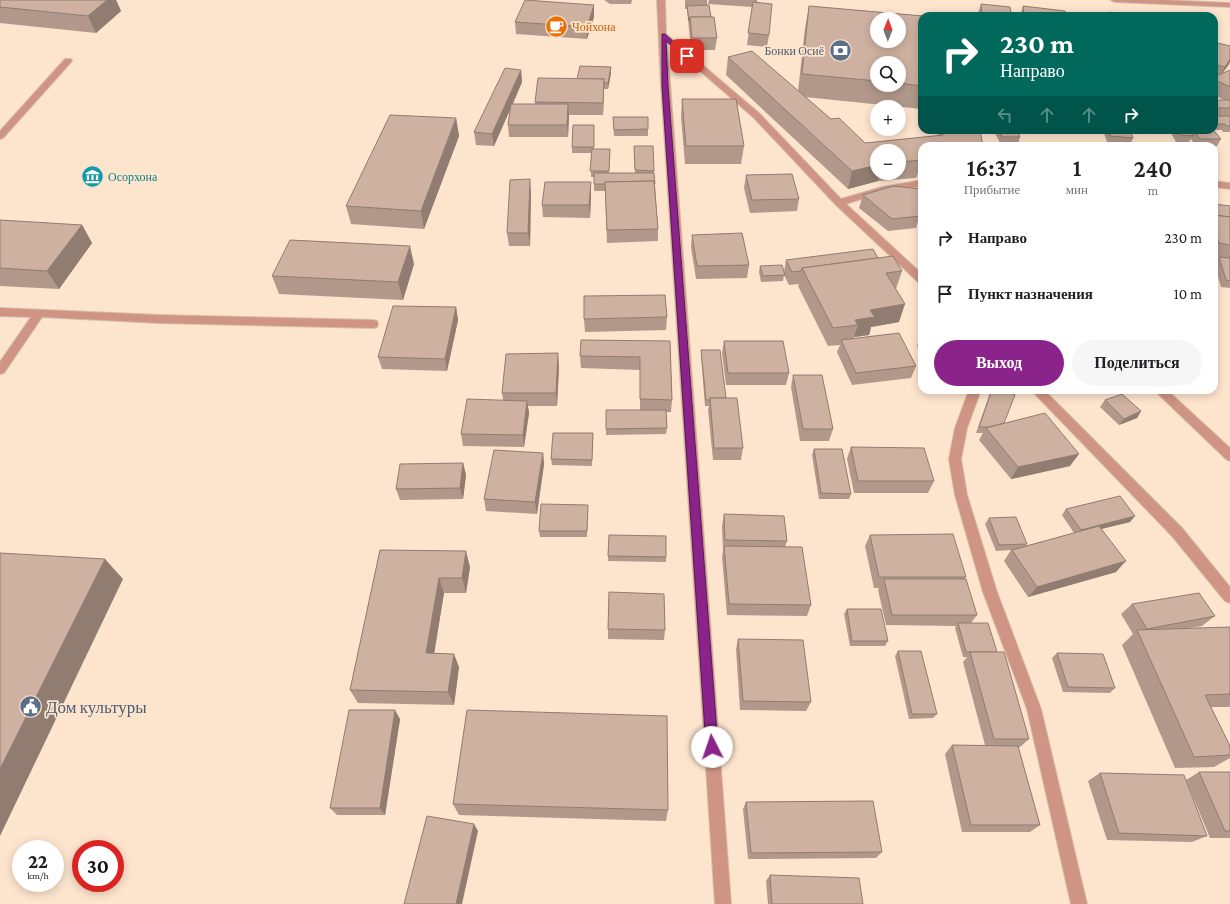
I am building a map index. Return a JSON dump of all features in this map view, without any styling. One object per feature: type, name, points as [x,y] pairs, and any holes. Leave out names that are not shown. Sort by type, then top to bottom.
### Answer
[{"type":"street","points":[[661,0],[664,35],[665,86],[724,904]]},
{"type":"street","points":[[1115,0],[1230,5]]},
{"type":"street","points":[[664,35],[756,116],[802,163],[838,203],[918,276]]},
{"type":"street","points":[[0,136],[68,62]]},
{"type":"street","points":[[838,203],[882,190],[918,184]]},
{"type":"street","points":[[1218,184],[1230,186]]},
{"type":"street","points":[[0,312],[159,319],[373,324]]},
{"type":"street","points":[[0,370],[39,314]]},
{"type":"street","points":[[974,394],[961,428],[955,459],[961,495],[990,592],[1034,709],[1079,904]]},
{"type":"street","points":[[1041,394],[1177,532],[1230,597]]},
{"type":"street","points":[[1164,394],[1214,439],[1230,456]]},
{"type":"building","points":[[0,0],[107,0],[88,16],[0,7]]},
{"type":"building","points":[[525,0],[594,5],[587,27],[515,22]]},
{"type":"building","points":[[753,2],[772,4],[769,35],[748,33]]},
{"type":"building","points":[[981,4],[1010,7],[1011,12],[982,12]]},
{"type":"building","points":[[709,5],[711,17],[690,17],[689,21],[687,6]]},
{"type":"building","points":[[809,6],[877,12],[870,12],[870,48],[906,48],[906,15],[918,16],[918,85],[906,84],[906,56],[870,56],[870,80],[802,74]]},
{"type":"building","points":[[1023,6],[1065,12],[1024,12]]},
{"type":"building","points":[[690,17],[714,17],[717,38],[692,38]]},
{"type":"building","points":[[1218,43],[1230,46],[1230,59],[1225,67],[1218,65]]},
{"type":"building","points":[[752,51],[831,119],[839,118],[865,143],[943,134],[981,134],[982,142],[918,142],[918,160],[906,161],[906,144],[870,144],[870,167],[852,171],[728,57]]},
{"type":"building","points":[[580,66],[611,67],[608,83],[604,83],[604,79],[577,79]]},
{"type":"building","points":[[505,68],[521,70],[492,134],[474,132]]},
{"type":"building","points":[[1230,70],[1230,87],[1218,81],[1218,75]]},
{"type":"building","points":[[538,78],[604,79],[603,103],[535,102]]},
{"type":"building","points":[[682,99],[736,99],[744,146],[686,146]]},
{"type":"building","points":[[1218,100],[1230,100],[1230,108],[1218,108]]},
{"type":"building","points":[[511,104],[568,104],[567,125],[508,125]]},
{"type":"building","points":[[390,115],[456,118],[421,211],[346,206]]},
{"type":"building","points":[[1218,116],[1230,116],[1230,126],[1218,124]]},
{"type":"building","points":[[613,117],[648,117],[648,129],[614,130]]},
{"type":"building","points":[[573,125],[594,125],[594,147],[572,147]]},
{"type":"building","points":[[1001,134],[1019,134],[1020,137],[1002,137]]},
{"type":"building","points":[[1109,134],[1132,134],[1133,138],[1110,136]]},
{"type":"building","points":[[1192,134],[1193,136],[1180,135]]},
{"type":"building","points":[[1196,134],[1217,134],[1221,139],[1200,139]]},
{"type":"building","points":[[634,146],[653,146],[654,171],[635,170]]},
{"type":"building","points":[[592,149],[610,149],[609,171],[590,171]]},
{"type":"building","points":[[594,173],[654,173],[655,184],[654,181],[605,182],[605,184],[594,184]]},
{"type":"building","points":[[792,174],[799,199],[752,200],[746,175]]},
{"type":"building","points":[[530,179],[528,233],[507,233],[510,180]]},
{"type":"building","points":[[654,181],[658,229],[607,230],[605,182]]},
{"type":"building","points":[[545,182],[591,182],[589,205],[542,205]]},
{"type":"building","points":[[893,186],[918,189],[918,216],[892,219],[863,195]]},
{"type":"building","points":[[1218,204],[1230,206],[1230,217],[1218,216]]},
{"type":"building","points":[[1218,216],[1230,217],[1230,245],[1219,243]]},
{"type":"building","points":[[0,220],[82,225],[47,271],[0,268]]},
{"type":"building","points":[[742,233],[749,265],[697,266],[692,235]]},
{"type":"building","points":[[290,240],[410,246],[398,282],[272,276]]},
{"type":"building","points":[[873,249],[878,258],[802,268],[801,271],[792,272],[786,260]]},
{"type":"building","points":[[893,256],[902,271],[886,273],[905,304],[870,310],[875,317],[855,320],[858,325],[833,328],[802,268]]},
{"type":"building","points":[[1219,257],[1230,258],[1230,281],[1226,280]]},
{"type":"building","points":[[782,265],[785,275],[763,276],[760,266]]},
{"type":"building","points":[[665,295],[667,317],[584,319],[584,296]]},
{"type":"building","points":[[393,306],[456,307],[445,359],[378,357]]},
{"type":"building","points":[[899,333],[916,366],[856,373],[841,340]]},
{"type":"building","points":[[581,340],[670,341],[672,400],[640,399],[640,357],[580,356]]},
{"type":"building","points":[[724,341],[783,341],[789,373],[728,373]]},
{"type":"building","points":[[701,350],[720,350],[726,398],[710,398],[710,400],[706,400]]},
{"type":"building","points":[[558,353],[556,393],[502,393],[506,354]]},
{"type":"building","points":[[793,375],[822,375],[833,429],[803,429]]},
{"type":"building","points":[[991,394],[1015,395],[1004,423],[989,427],[979,427]]},
{"type":"building","points":[[1122,394],[1141,411],[1124,419],[1105,400]]},
{"type":"building","points":[[710,398],[737,398],[743,448],[714,448]]},
{"type":"building","points":[[467,399],[527,401],[523,435],[461,434]]},
{"type":"building","points":[[606,410],[666,410],[667,428],[606,429]]},
{"type":"building","points":[[1045,413],[1079,454],[1018,467],[986,428]]},
{"type":"building","points":[[553,433],[593,433],[592,460],[551,459]]},
{"type":"building","points":[[851,447],[924,448],[934,481],[858,481]]},
{"type":"building","points":[[814,449],[842,449],[851,494],[821,493]]},
{"type":"building","points":[[494,450],[543,453],[535,502],[484,499]]},
{"type":"building","points":[[463,463],[460,488],[396,489],[400,464]]},
{"type":"building","points":[[1120,496],[1135,516],[1081,530],[1066,509]]},
{"type":"building","points":[[541,504],[588,505],[587,531],[539,531]]},
{"type":"building","points":[[724,514],[784,516],[787,541],[725,540]]},
{"type":"building","points":[[1016,517],[1027,544],[999,545],[989,518]]},
{"type":"building","points":[[1099,526],[1126,561],[1037,587],[1012,550]]},
{"type":"building","points":[[953,534],[966,577],[879,577],[870,535]]},
{"type":"building","points":[[609,535],[666,536],[666,557],[608,556]]},
{"type":"building","points":[[724,546],[802,547],[811,605],[729,604]]},
{"type":"building","points":[[380,550],[466,551],[462,578],[439,578],[426,653],[454,654],[448,692],[350,690]]},
{"type":"building","points":[[0,553],[105,559],[0,769]]},
{"type":"building","points":[[884,579],[966,579],[977,615],[892,615]]},
{"type":"building","points":[[609,592],[664,594],[665,630],[608,629]]},
{"type":"building","points":[[1199,593],[1215,616],[1147,629],[1132,604]]},
{"type":"building","points":[[847,609],[881,609],[888,641],[852,641]]},
{"type":"building","points":[[958,623],[988,623],[997,652],[966,652]]},
{"type":"building","points":[[1230,627],[1230,694],[1205,695],[1230,746],[1230,755],[1194,757],[1137,630]]},
{"type":"building","points":[[738,639],[803,640],[811,702],[743,701]]},
{"type":"building","points":[[898,651],[921,651],[937,714],[912,714]]},
{"type":"building","points":[[970,652],[1004,652],[1029,739],[994,739]]},
{"type":"building","points":[[1057,653],[1103,654],[1115,688],[1068,687]]},
{"type":"building","points":[[349,710],[395,710],[380,808],[330,808]]},
{"type":"building","points":[[467,710],[667,716],[668,810],[453,804]]},
{"type":"building","points":[[952,745],[1018,746],[1040,825],[971,825]]},
{"type":"building","points":[[1199,772],[1230,772],[1230,831],[1225,831]]},
{"type":"building","points":[[1100,773],[1184,775],[1207,836],[1119,833]]},
{"type":"building","points":[[873,801],[882,852],[751,853],[746,802]]},
{"type":"building","points":[[427,816],[474,824],[456,904],[404,904]]},
{"type":"building","points":[[770,875],[859,878],[863,904],[772,904]]},
{"type":"place","name":"Чойхона","points":[[556,27]]},
{"type":"place","name":"Бонки Осиё","points":[[840,51]]},
{"type":"place","name":"Осорхона","points":[[93,177]]},
{"type":"place","name":"Дом культуры","points":[[31,707]]},
{"type":"route","points":[[687,56],[664,35],[665,86],[712,747]]}]
